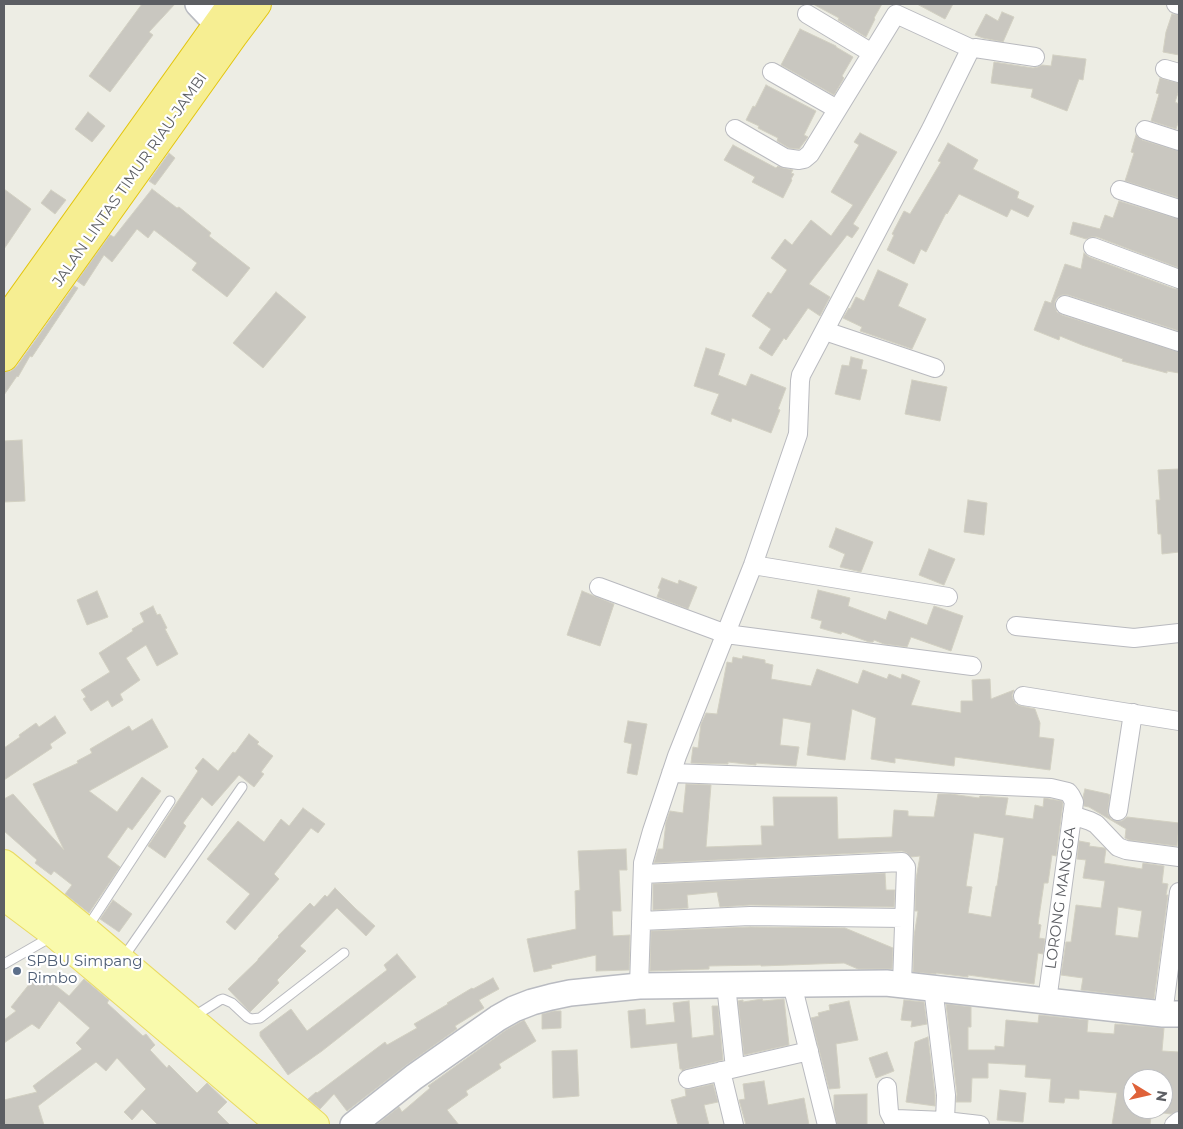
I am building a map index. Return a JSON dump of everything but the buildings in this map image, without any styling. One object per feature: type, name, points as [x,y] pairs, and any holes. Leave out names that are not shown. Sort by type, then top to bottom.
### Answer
[{"type":"highway","name":"JALAN LINTAS TIMUR RIAU-JAMBI","points":[[4,323],[29,304],[257,4]]},
{"type":"highway","name":"JALAN LINTAS TIMUR RIAU-JAMBI","points":[[4,357],[29,304],[224,14]]},
{"type":"main road","points":[[4,864],[190,1019],[209,1050],[281,1125]]},
{"type":"main road","points":[[4,896],[209,1050],[315,1125]]},
{"type":"street","points":[[198,4],[224,14]]},
{"type":"street","points":[[735,129],[784,158],[804,159],[810,154],[899,9],[972,49],[1035,57]]},
{"type":"street","points":[[807,14],[872,53]]},
{"type":"street","points":[[639,986],[643,863],[677,756],[753,565],[798,434],[801,375],[972,49]]},
{"type":"street","points":[[772,72],[837,109]]},
{"type":"street","points":[[1145,130],[1179,141]]},
{"type":"street","points":[[1120,190],[1179,209]]},
{"type":"street","points":[[1093,247],[1179,279]]},
{"type":"street","points":[[1065,305],[1179,342]]},
{"type":"street","points":[[825,330],[935,368]]},
{"type":"street","points":[[753,565],[948,597]]},
{"type":"street","points":[[599,586],[726,634],[972,666]]},
{"type":"street","points":[[1016,626],[1134,638],[1179,633]]},
{"type":"street","points":[[1023,696],[1179,720]]},
{"type":"street","points":[[1118,811],[1134,714]]},
{"type":"street","name":"LORONG MANGGA","points":[[671,773],[1051,788],[1068,792],[1074,802],[1047,1000]]},
{"type":"street","points":[[1072,816],[1096,824],[1118,847],[1126,850],[1179,858]]},
{"type":"street","points":[[643,874],[900,861],[906,867],[902,984]]},
{"type":"street","points":[[353,1125],[414,1077],[498,1018],[532,1002],[570,993],[639,986],[886,983],[1171,1014],[1179,892]]},
{"type":"street","points":[[641,921],[750,916],[904,918]]},
{"type":"street","points":[[792,984],[827,1125]]},
{"type":"street","points":[[726,985],[728,1070],[734,1125]]},
{"type":"street","points":[[933,988],[946,1095],[945,1121]]},
{"type":"street","points":[[688,1079],[809,1051]]},
{"type":"street","points":[[887,1087],[888,1112],[892,1118],[980,1125]]},
{"type":"street","points":[[1174,1125],[1179,1122]]},
{"type":"lane","points":[[121,961],[242,787]]},
{"type":"lane","points":[[85,930],[170,801]]},
{"type":"lane","points":[[4,964],[56,935]]},
{"type":"lane","points":[[190,1019],[220,1000],[232,1003],[251,1019],[260,1018],[344,953]]},
{"type":"place","name":"SPBU Simpang Rimbo","points":[[17,971]]}]
